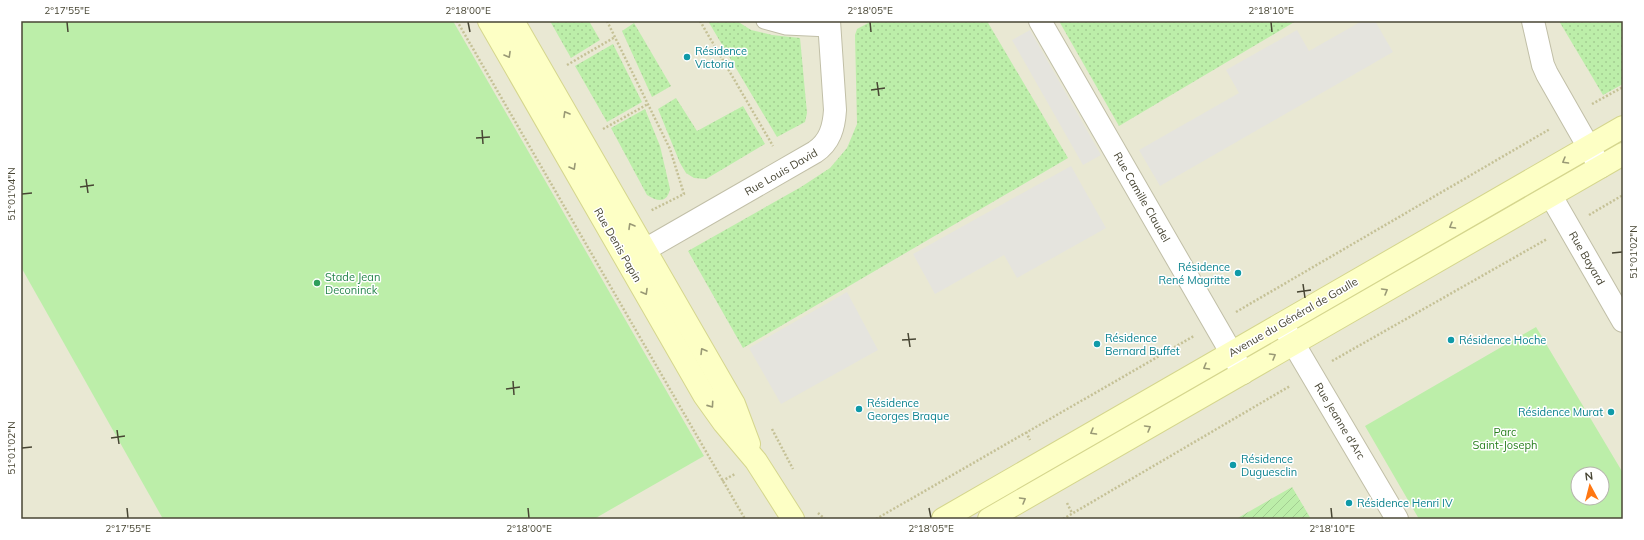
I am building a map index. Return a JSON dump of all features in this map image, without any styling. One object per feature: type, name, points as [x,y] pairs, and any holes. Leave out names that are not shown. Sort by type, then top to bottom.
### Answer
[{"type":"street","name":"Rue Denis Papin","points":[[489,21],[636,256],[731,400],[756,461],[793,516]]},
{"type":"street","name":"Rue Denis Papin","points":[[514,21],[636,256]]},
{"type":"street","name":"Rue Camille Claudel","points":[[1040,21],[1243,373]]},
{"type":"street","points":[[1534,21],[1543,65],[1600,167]]},
{"type":"street","name":"Rue Louis David","points":[[636,256],[816,152],[826,143],[834,124],[835,110],[829,25]]},
{"type":"street","name":"Avenue du Général de Gaulle","points":[[966,513],[1231,353],[1623,128]]},
{"type":"street","points":[[989,519],[1623,154]]},
{"type":"street","name":"Rue Bayard","points":[[1551,196],[1623,321]]},
{"type":"street","name":"Rue Jeanne d'Arc","points":[[1282,324],[1397,519]]},
{"type":"street","points":[[943,519],[966,513]]},
{"type":"lane","points":[[764,21],[786,27],[829,25]]},
{"type":"path","points":[[457,21],[745,519]]},
{"type":"path","points":[[607,21],[670,149],[684,194],[648,212]]},
{"type":"path","points":[[700,21],[773,146]]},
{"type":"path","points":[[564,67],[615,37]]},
{"type":"path","points":[[876,519],[1623,87]]},
{"type":"path","points":[[601,131],[648,104]]},
{"type":"path","points":[[1063,519],[1311,373],[1623,195]]},
{"type":"shaded area","points":[[21,21],[1623,21],[1623,519],[21,519]]},
{"type":"shaded area","points":[[1362,21],[1375,21],[1393,52],[1160,186],[1139,150],[1239,93],[1226,70],[1297,30],[1309,51]]},
{"type":"shaded area","points":[[1030,30],[1101,155],[1083,165],[1012,40]]},
{"type":"shaded area","points":[[1071,166],[1106,228],[1017,278],[1004,255],[935,294],[913,254]]},
{"type":"shaded area","points":[[847,292],[878,350],[781,404],[749,348]]},
{"type":"green space","name":"Stade Jean Deconinck","points":[[21,21],[453,21],[704,456],[594,519],[163,519],[21,267]]},
{"type":"green space","points":[[550,21],[589,21],[600,40],[571,58]]},
{"type":"green space","points":[[708,21],[737,21],[751,30],[772,35],[800,38],[807,113],[805,122],[777,137]]},
{"type":"green space","points":[[872,21],[987,21],[1068,158],[743,348],[688,251],[801,187],[830,168],[847,148],[857,124],[855,35],[857,29]]},
{"type":"green space","points":[[1059,21],[1296,21],[1119,126]]},
{"type":"green space","points":[[1559,21],[1623,21],[1623,84],[1603,95]]},
{"type":"green space","points":[[634,23],[671,86],[652,97],[622,31]]},
{"type":"green space","points":[[613,44],[642,102],[607,122],[575,66]]},
{"type":"green space","points":[[676,98],[697,131],[743,106],[765,144],[706,179],[694,178],[686,173],[680,163],[658,109]]},
{"type":"green space","points":[[645,109],[660,146],[670,189],[667,197],[662,200],[655,199],[647,195],[611,128]]},
{"type":"green space","name":"Parc Saint-Joseph","points":[[1536,327],[1623,473],[1623,519],[1419,519],[1365,426]]},
{"type":"green space","points":[[1292,487],[1311,519],[1236,519]]},
{"type":"place","name":"Résidence Victoria","points":[[687,57]]},
{"type":"place","name":"Résidence René Magritte","points":[[1238,273]]},
{"type":"place","name":"Stade Jean Deconinck","points":[[317,283]]},
{"type":"place","name":"Résidence Hoche","points":[[1451,340]]},
{"type":"place","name":"Résidence Bernard Buffet","points":[[1097,344]]},
{"type":"place","name":"Résidence Georges Braque","points":[[859,409]]},
{"type":"place","name":"Résidence Murat","points":[[1611,412]]},
{"type":"place","name":"Résidence Duguesclin","points":[[1233,465]]},
{"type":"place","name":"Résidence Henri IV","points":[[1349,503]]}]
